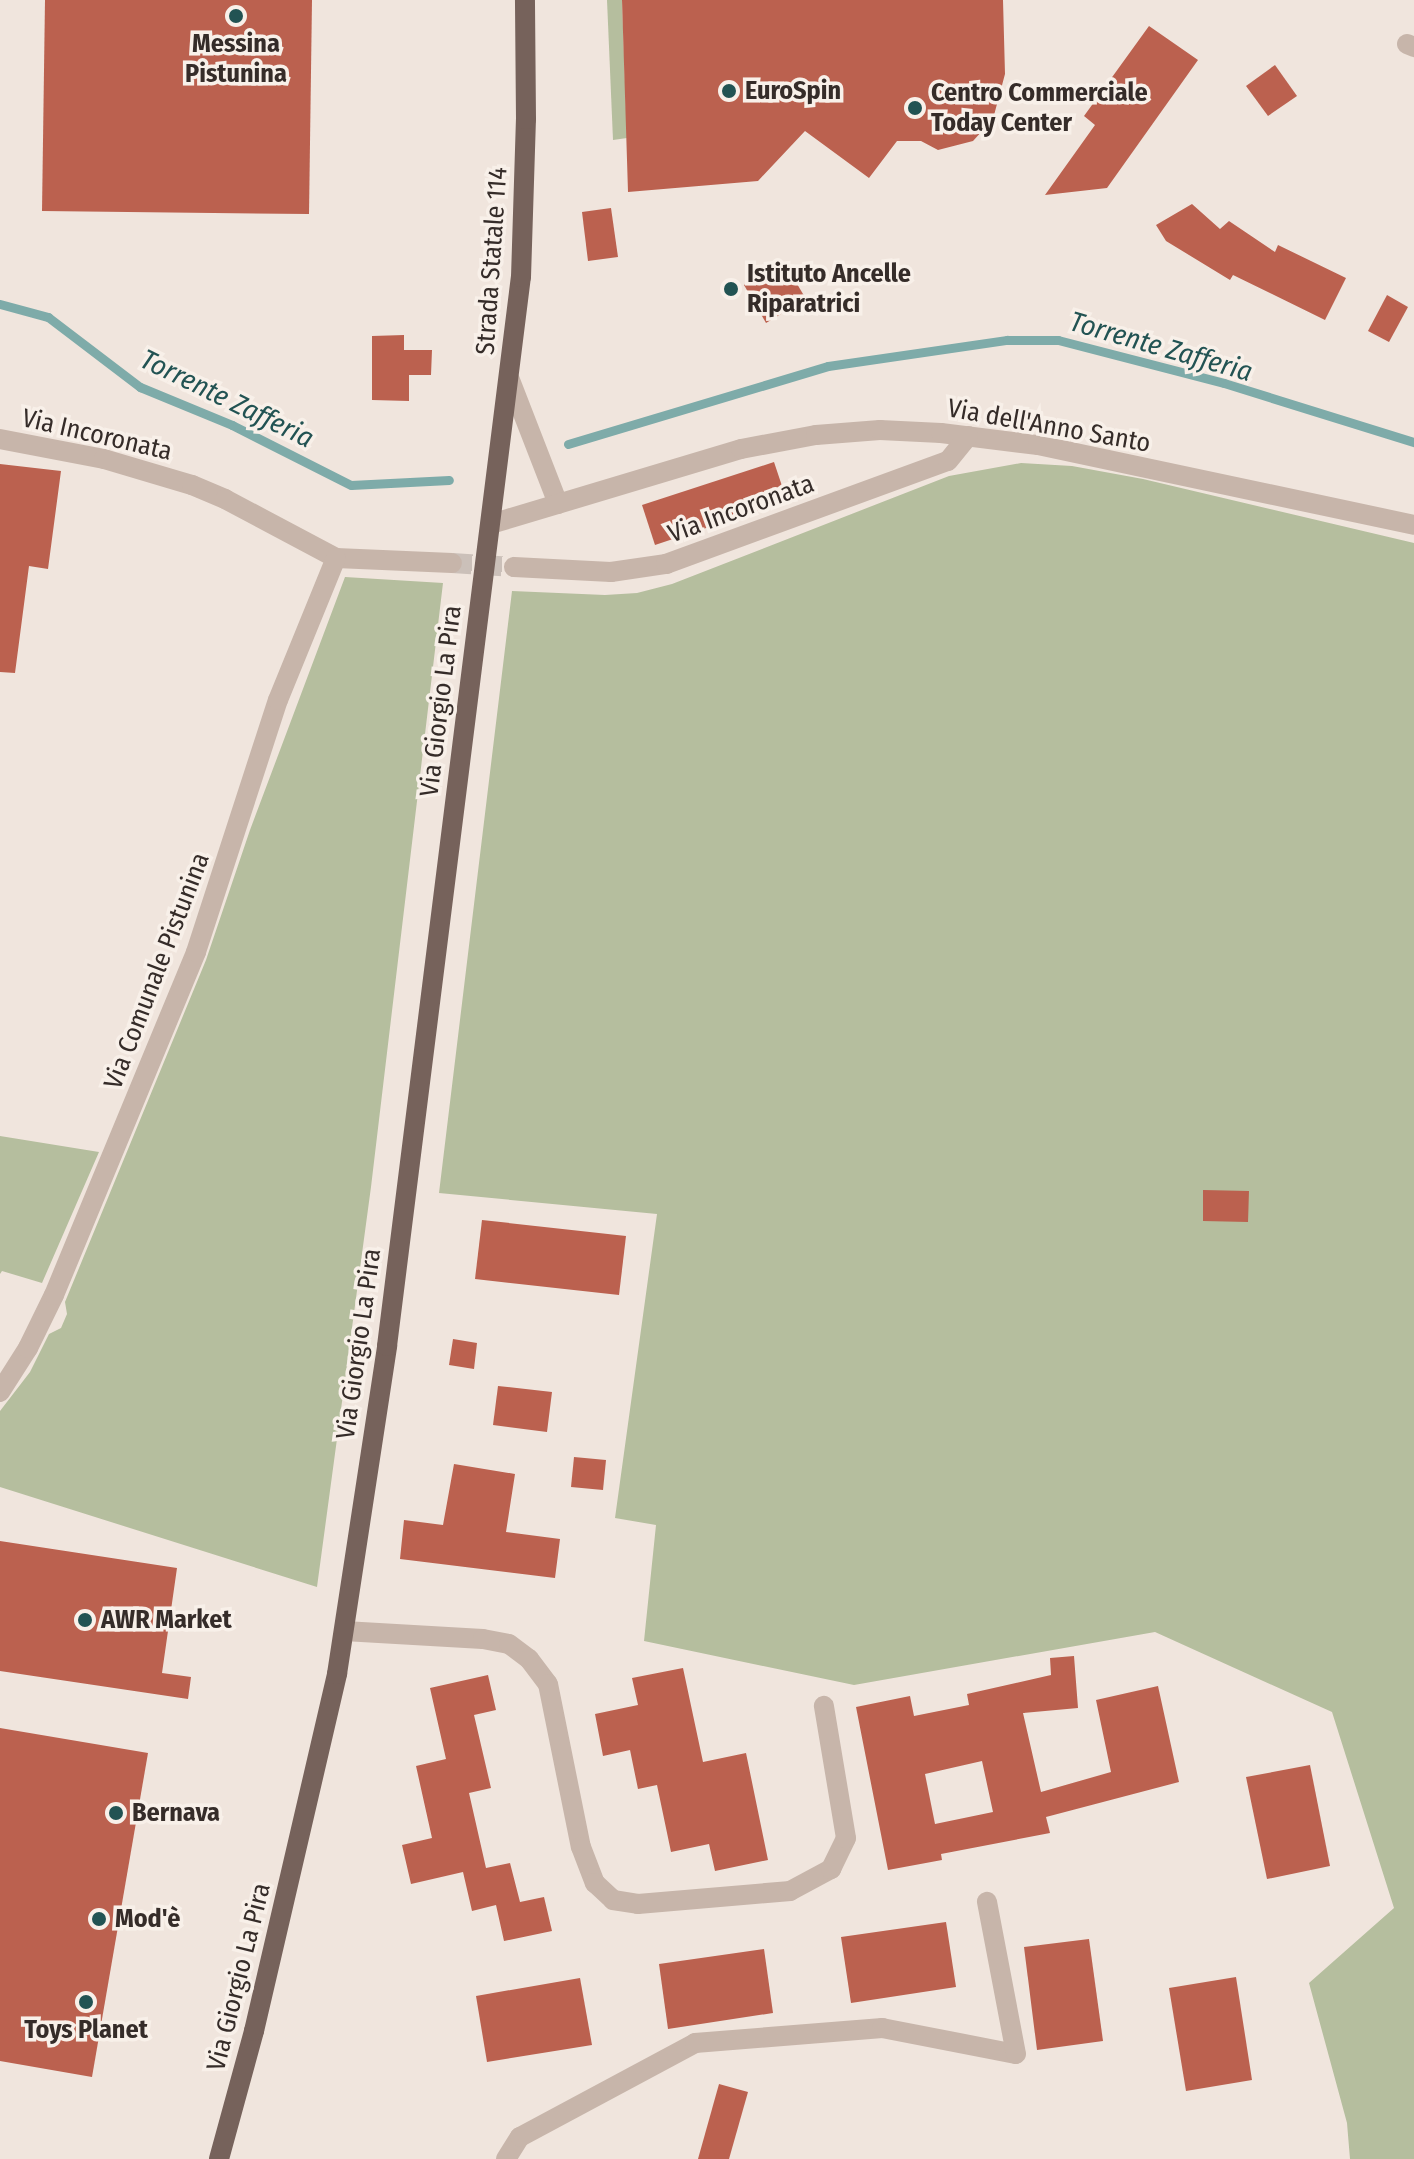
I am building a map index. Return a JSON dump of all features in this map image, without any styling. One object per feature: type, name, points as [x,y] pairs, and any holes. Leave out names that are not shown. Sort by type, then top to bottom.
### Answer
[{"type":"main road","name":"Strada Statale 114","points":[[491,524],[510,380],[524,235],[525,0]]},
{"type":"main road","name":"Via Giorgio La Pira","points":[[219,2159],[261,2000],[344,1631],[387,1346],[491,524]]},
{"type":"street","points":[[510,380],[558,504]]},
{"type":"street","name":"Via dell'Anno Santo","points":[[491,524],[783,440],[880,430],[1038,445],[1414,525]]},
{"type":"street","name":"Via Incoronata","points":[[514,567],[611,572],[666,564],[948,461],[968,436]]},
{"type":"street","name":"Via Incoronata","points":[[0,439],[118,462],[192,485],[225,499],[336,558],[452,563]]},
{"type":"street","name":"Via Comunale Pistunina","points":[[0,1392],[54,1295],[196,952],[278,700],[336,558]]},
{"type":"street","points":[[344,1631],[483,1639],[509,1644],[529,1659],[548,1684],[581,1847],[595,1883],[613,1900],[638,1904],[790,1891],[831,1869],[846,1838],[824,1706]]},
{"type":"street","points":[[506,2159],[520,2137],[695,2043],[882,2028],[1016,2054],[987,1902]]},
{"type":"green space","points":[[607,0],[622,0],[627,138],[613,140]]},
{"type":"green space","points":[[1021,463],[1072,466],[1143,479],[1414,543],[1414,2159],[1350,2159],[1347,2123],[1309,1983],[1394,1908],[1332,1712],[1155,1632],[854,1685],[644,1641],[656,1525],[615,1518],[657,1214],[439,1193],[512,591],[605,595],[637,593],[672,584],[949,476]]},
{"type":"green space","points":[[345,577],[443,583],[371,1187],[317,1587],[0,1487],[0,1411],[30,1372],[49,1334],[61,1328],[67,1314],[65,1302],[206,960],[250,830]]},
{"type":"green space","points":[[0,1136],[99,1152],[42,1283],[2,1271],[0,1274]]},
{"type":"building","points":[[45,0],[312,0],[309,214],[42,211]]},
{"type":"building","name":"Centro Commerciale Today Center","points":[[622,0],[1003,0],[1005,74],[993,119],[973,141],[938,150],[921,141],[897,141],[869,178],[805,131],[758,181],[628,192]]},
{"type":"building","points":[[1149,26],[1198,60],[1107,188],[1045,195],[1095,125],[1084,116]]},
{"type":"building","points":[[1275,65],[1297,96],[1268,116],[1246,86]]},
{"type":"building","points":[[1192,204],[1220,229],[1229,221],[1275,252],[1278,245],[1346,278],[1325,320],[1233,275],[1230,280],[1166,241],[1156,225]]},
{"type":"building","points":[[611,208],[618,257],[588,261],[582,212]]},
{"type":"building","points":[[784,262],[806,299],[766,323],[744,285]]},
{"type":"building","points":[[1387,295],[1408,307],[1389,342],[1368,331]]},
{"type":"building","points":[[404,335],[404,350],[432,350],[431,375],[409,375],[409,401],[372,400],[372,336]]},
{"type":"building","points":[[774,462],[787,501],[655,545],[642,505]]},
{"type":"building","points":[[0,464],[61,471],[48,569],[29,566],[15,673],[0,672]]},
{"type":"building","points":[[1203,1190],[1249,1191],[1248,1222],[1203,1221]]},
{"type":"building","points":[[482,1220],[626,1236],[619,1295],[475,1279]]},
{"type":"building","points":[[453,1339],[477,1343],[474,1369],[449,1365]]},
{"type":"building","points":[[498,1386],[552,1392],[547,1432],[493,1425]]},
{"type":"building","points":[[574,1457],[606,1460],[603,1490],[571,1487]]},
{"type":"building","points":[[454,1464],[515,1474],[506,1532],[560,1539],[555,1578],[400,1559],[404,1520],[443,1525]]},
{"type":"building","name":"AWR Market","points":[[0,1541],[177,1568],[162,1673],[191,1677],[188,1699],[0,1671]]},
{"type":"building","points":[[1074,1656],[1078,1708],[1023,1713],[1041,1792],[1111,1772],[1096,1700],[1158,1686],[1179,1782],[1046,1817],[1050,1833],[941,1854],[942,1860],[888,1870],[856,1707],[910,1696],[914,1716],[969,1705],[967,1694],[1051,1675],[1050,1658]],"holes":[[[982,1761],[993,1812],[935,1824],[925,1774]]]},
{"type":"building","points":[[683,1668],[703,1762],[746,1753],[768,1860],[715,1871],[709,1844],[671,1852],[657,1785],[638,1789],[630,1750],[603,1756],[595,1714],[638,1705],[632,1678]]},
{"type":"building","points":[[488,1675],[496,1710],[474,1715],[491,1788],[469,1793],[486,1868],[510,1863],[520,1902],[544,1897],[552,1931],[504,1941],[496,1905],[472,1911],[463,1872],[411,1884],[402,1845],[432,1838],[416,1766],[446,1759],[430,1688]]},
{"type":"building","points":[[0,1728],[148,1753],[92,2077],[0,2061]]},
{"type":"building","points":[[1310,1765],[1330,1866],[1267,1879],[1246,1777]]},
{"type":"building","points":[[946,1922],[956,1987],[851,2003],[841,1937]]},
{"type":"building","points":[[1089,1939],[1103,2041],[1037,2050],[1024,1947]]},
{"type":"building","points":[[764,1949],[773,2013],[668,2029],[659,1964]]},
{"type":"building","points":[[1236,1977],[1252,2080],[1186,2091],[1169,1988]]},
{"type":"building","points":[[580,1978],[592,2045],[487,2062],[476,1996]]},
{"type":"building","points":[[719,2084],[748,2092],[729,2159],[698,2159]]},
{"type":"waterway","name":"Torrente Zafferia","points":[[0,304],[48,317],[140,387],[232,425],[351,485],[449,480]]},
{"type":"waterway","name":"Torrente Zafferia","points":[[568,444],[828,366],[1007,340],[1058,340],[1224,383],[1414,442]]},
{"type":"tunnel","points":[[452,563],[514,567]]},
{"type":"place","name":"Messina Pistunina","points":[[236,16]]},
{"type":"place","name":"EuroSpin","points":[[729,91]]},
{"type":"place","name":"Centro Commerciale Today Center","points":[[915,108]]},
{"type":"place","name":"Istituto Ancelle Riparatrici","points":[[731,289]]},
{"type":"place","name":"AWR Market","points":[[85,1620]]},
{"type":"place","name":"Bernava","points":[[116,1813]]},
{"type":"place","name":"Mod'è","points":[[99,1919]]},
{"type":"place","name":"Toys Planet","points":[[86,2002]]}]
